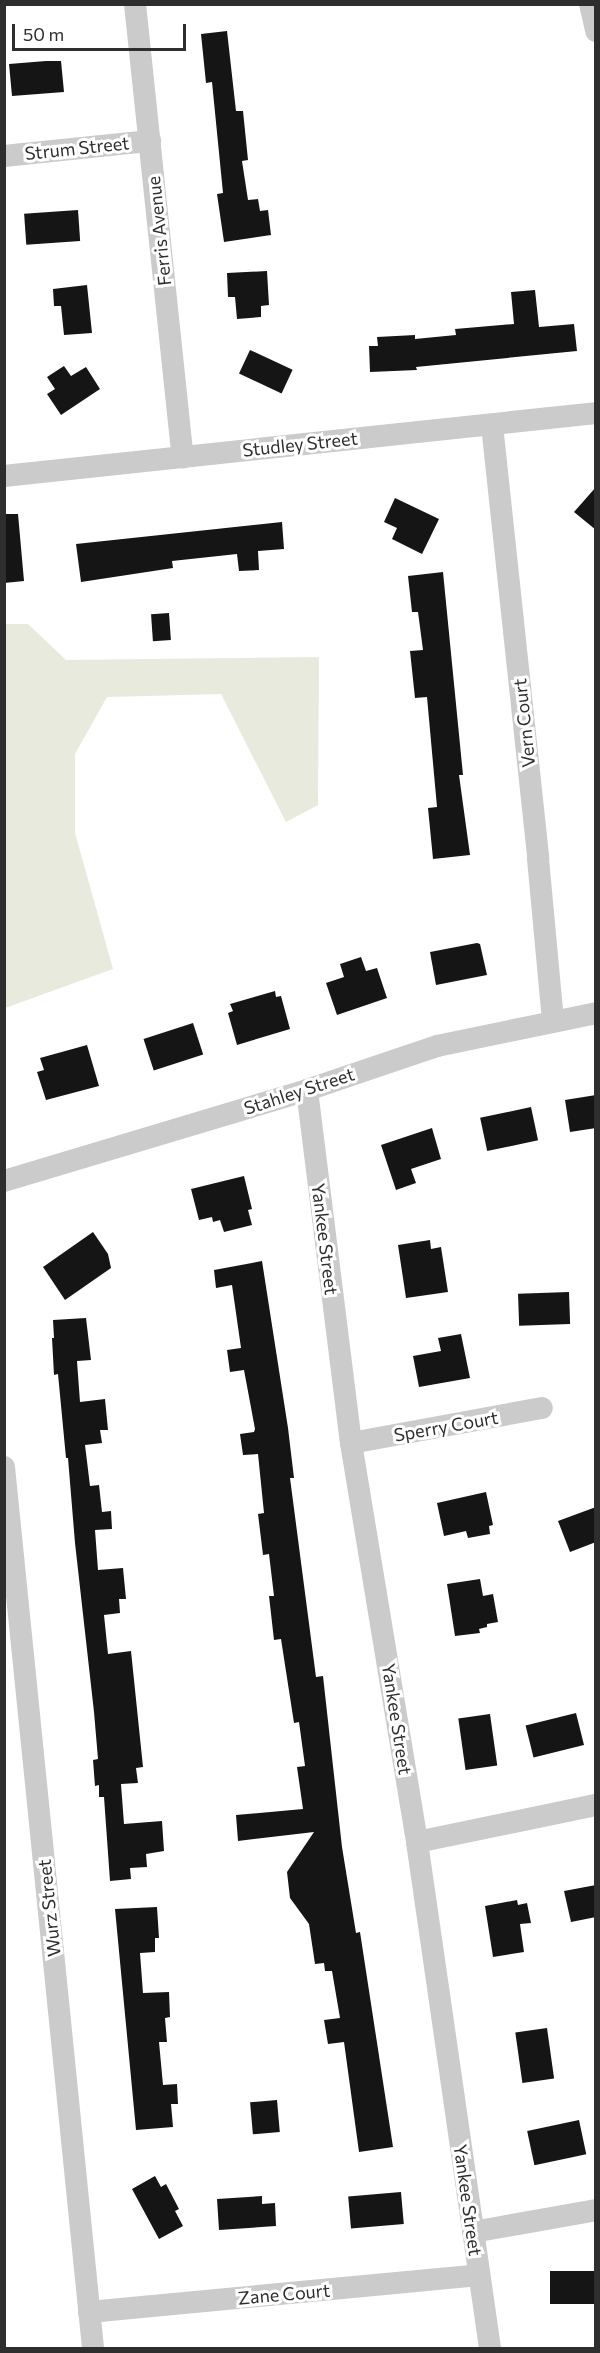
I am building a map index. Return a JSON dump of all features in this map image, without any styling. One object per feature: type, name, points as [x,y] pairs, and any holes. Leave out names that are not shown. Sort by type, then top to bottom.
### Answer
[{"type":"street","name":"Ferris Avenue","points":[[135,4],[183,456]]},
{"type":"street","points":[[590,4],[596,31]]},
{"type":"street","name":"Strum Street","points":[[4,156],[150,141]]},
{"type":"street","name":"Studley Street","points":[[4,476],[596,413]]},
{"type":"street","name":"Vern Court","points":[[492,424],[553,1022]]},
{"type":"street","name":"Stahley Street","points":[[4,1181],[307,1090],[436,1046],[596,1013]]},
{"type":"street","name":"Yankee Street","points":[[307,1090],[351,1443],[417,1842],[490,2349]]},
{"type":"street","name":"Sperry Court","points":[[351,1443],[542,1408]]},
{"type":"street","name":"Wurz Street","points":[[4,1467],[93,2349]]},
{"type":"street","points":[[417,1842],[596,1805]]},
{"type":"street","points":[[472,2232],[596,2210]]},
{"type":"street","name":"Zane Court","points":[[89,2312],[479,2275]]},
{"type":"shaded area","points":[[5,624],[28,624],[66,660],[319,657],[318,805],[286,822],[221,694],[107,697],[75,754],[75,833],[113,969],[5,1008]]},
{"type":"building","points":[[227,31],[236,111],[243,111],[248,160],[242,161],[248,200],[258,199],[260,211],[268,210],[271,235],[224,242],[217,194],[223,193],[212,82],[206,83],[201,34]]},
{"type":"building","points":[[61,61],[64,92],[12,96],[9,64]]},
{"type":"building","points":[[78,210],[80,241],[26,245],[24,214]]},
{"type":"building","points":[[267,271],[269,305],[261,306],[261,317],[237,319],[235,297],[228,297],[227,273]]},
{"type":"building","points":[[87,285],[92,333],[64,335],[61,306],[54,306],[53,289]]},
{"type":"building","points":[[535,290],[539,327],[574,324],[577,351],[416,367],[417,370],[370,372],[369,346],[378,346],[377,337],[415,335],[415,339],[456,335],[455,329],[514,324],[511,292]]},
{"type":"building","points":[[250,350],[293,370],[282,393],[239,374]]},
{"type":"building","points":[[64,366],[71,376],[86,367],[100,389],[61,415],[47,394],[55,389],[47,377]]},
{"type":"building","points":[[596,487],[596,530],[574,512]]},
{"type":"building","points":[[395,498],[439,519],[422,554],[392,539],[397,528],[384,522]]},
{"type":"building","points":[[4,514],[18,514],[24,581],[4,583]]},
{"type":"building","points":[[282,522],[284,549],[258,551],[259,570],[239,571],[237,554],[172,561],[173,568],[81,582],[76,544]]},
{"type":"building","points":[[443,572],[463,775],[459,775],[470,855],[433,859],[428,808],[437,807],[427,697],[415,698],[410,651],[423,650],[418,612],[412,612],[408,576]]},
{"type":"building","points":[[169,613],[171,640],[153,641],[151,614]]},
{"type":"building","points":[[480,944],[487,975],[436,985],[430,952]]},
{"type":"building","points":[[361,957],[366,971],[377,968],[387,998],[337,1015],[326,983],[344,977],[340,964]]},
{"type":"building","points":[[275,991],[276,997],[281,996],[290,1029],[237,1045],[228,1013],[233,1011],[230,1004]]},
{"type":"building","points":[[193,1023],[203,1054],[154,1070],[144,1039]]},
{"type":"building","points":[[87,1045],[99,1086],[46,1100],[37,1072],[44,1070],[40,1058]]},
{"type":"building","points":[[596,1095],[596,1128],[570,1132],[565,1100]]},
{"type":"building","points":[[531,1107],[538,1140],[487,1151],[480,1118]]},
{"type":"building","points":[[432,1128],[441,1159],[411,1169],[416,1183],[396,1190],[381,1145]]},
{"type":"building","points":[[244,1176],[252,1209],[248,1210],[252,1225],[224,1232],[220,1220],[213,1222],[212,1217],[199,1220],[191,1189]]},
{"type":"building","points":[[93,1232],[108,1254],[111,1268],[65,1300],[43,1267]]},
{"type":"building","points":[[430,1240],[431,1249],[441,1247],[448,1292],[406,1298],[398,1245]]},
{"type":"building","points":[[262,1261],[288,1428],[294,1478],[290,1478],[316,1677],[323,1676],[342,1847],[356,1933],[360,1932],[393,2147],[359,2152],[344,2042],[328,2044],[324,2020],[340,2018],[332,1971],[325,1971],[324,1963],[315,1964],[309,1924],[290,1898],[287,1872],[314,1832],[238,1841],[236,1815],[303,1809],[297,1767],[305,1766],[299,1722],[294,1723],[281,1639],[274,1640],[269,1596],[274,1596],[269,1554],[263,1555],[258,1514],[264,1513],[258,1454],[243,1455],[240,1434],[254,1432],[255,1429],[244,1370],[230,1372],[227,1350],[241,1348],[232,1285],[216,1288],[214,1270]]},
{"type":"building","points":[[569,1292],[570,1324],[519,1326],[518,1294]]},
{"type":"building","points":[[86,1318],[91,1360],[77,1361],[80,1402],[105,1399],[108,1430],[100,1430],[102,1443],[85,1445],[90,1486],[99,1485],[102,1512],[111,1511],[112,1529],[95,1530],[98,1570],[123,1568],[126,1599],[119,1599],[120,1613],[104,1615],[108,1654],[131,1651],[143,1767],[136,1768],[138,1783],[121,1784],[124,1824],[162,1821],[164,1851],[146,1854],[147,1867],[130,1868],[131,1879],[110,1881],[104,1797],[99,1797],[99,1785],[95,1786],[93,1760],[98,1759],[94,1712],[68,1458],[66,1458],[58,1374],[54,1375],[52,1338],[54,1338],[53,1320]]},
{"type":"building","points":[[461,1334],[470,1378],[419,1387],[413,1356],[441,1351],[438,1338]]},
{"type":"building","points":[[486,1492],[493,1525],[489,1526],[490,1534],[468,1538],[466,1531],[444,1536],[437,1503]]},
{"type":"building","points":[[596,1507],[596,1542],[570,1552],[558,1521]]},
{"type":"building","points":[[480,1579],[483,1596],[493,1594],[498,1622],[487,1624],[487,1627],[479,1629],[480,1633],[455,1636],[447,1584]]},
{"type":"building","points":[[576,1713],[584,1745],[534,1758],[526,1726]]},
{"type":"building","points":[[490,1714],[497,1765],[466,1770],[458,1718]]},
{"type":"building","points":[[596,1885],[596,1917],[571,1922],[564,1891]]},
{"type":"building","points":[[517,1900],[518,1905],[527,1903],[531,1923],[520,1924],[524,1952],[493,1957],[485,1906]]},
{"type":"building","points":[[157,1907],[159,1938],[155,1938],[155,1952],[140,1953],[143,1993],[169,1992],[170,2017],[165,2018],[167,2042],[159,2042],[163,2085],[177,2084],[178,2104],[171,2104],[173,2127],[136,2130],[115,1909]]},
{"type":"building","points":[[547,2028],[554,2079],[522,2083],[515,2032]]},
{"type":"building","points":[[277,2100],[280,2132],[253,2134],[250,2102]]},
{"type":"building","points":[[579,2120],[586,2154],[534,2165],[527,2131]]},
{"type":"building","points":[[155,2176],[161,2187],[166,2184],[179,2209],[175,2211],[183,2226],[159,2239],[132,2189]]},
{"type":"building","points":[[401,2192],[404,2224],[351,2228],[348,2197]]},
{"type":"building","points":[[262,2196],[262,2204],[275,2203],[276,2226],[219,2230],[217,2199]]},
{"type":"building","points":[[550,2271],[596,2271],[596,2304],[550,2304]]}]
